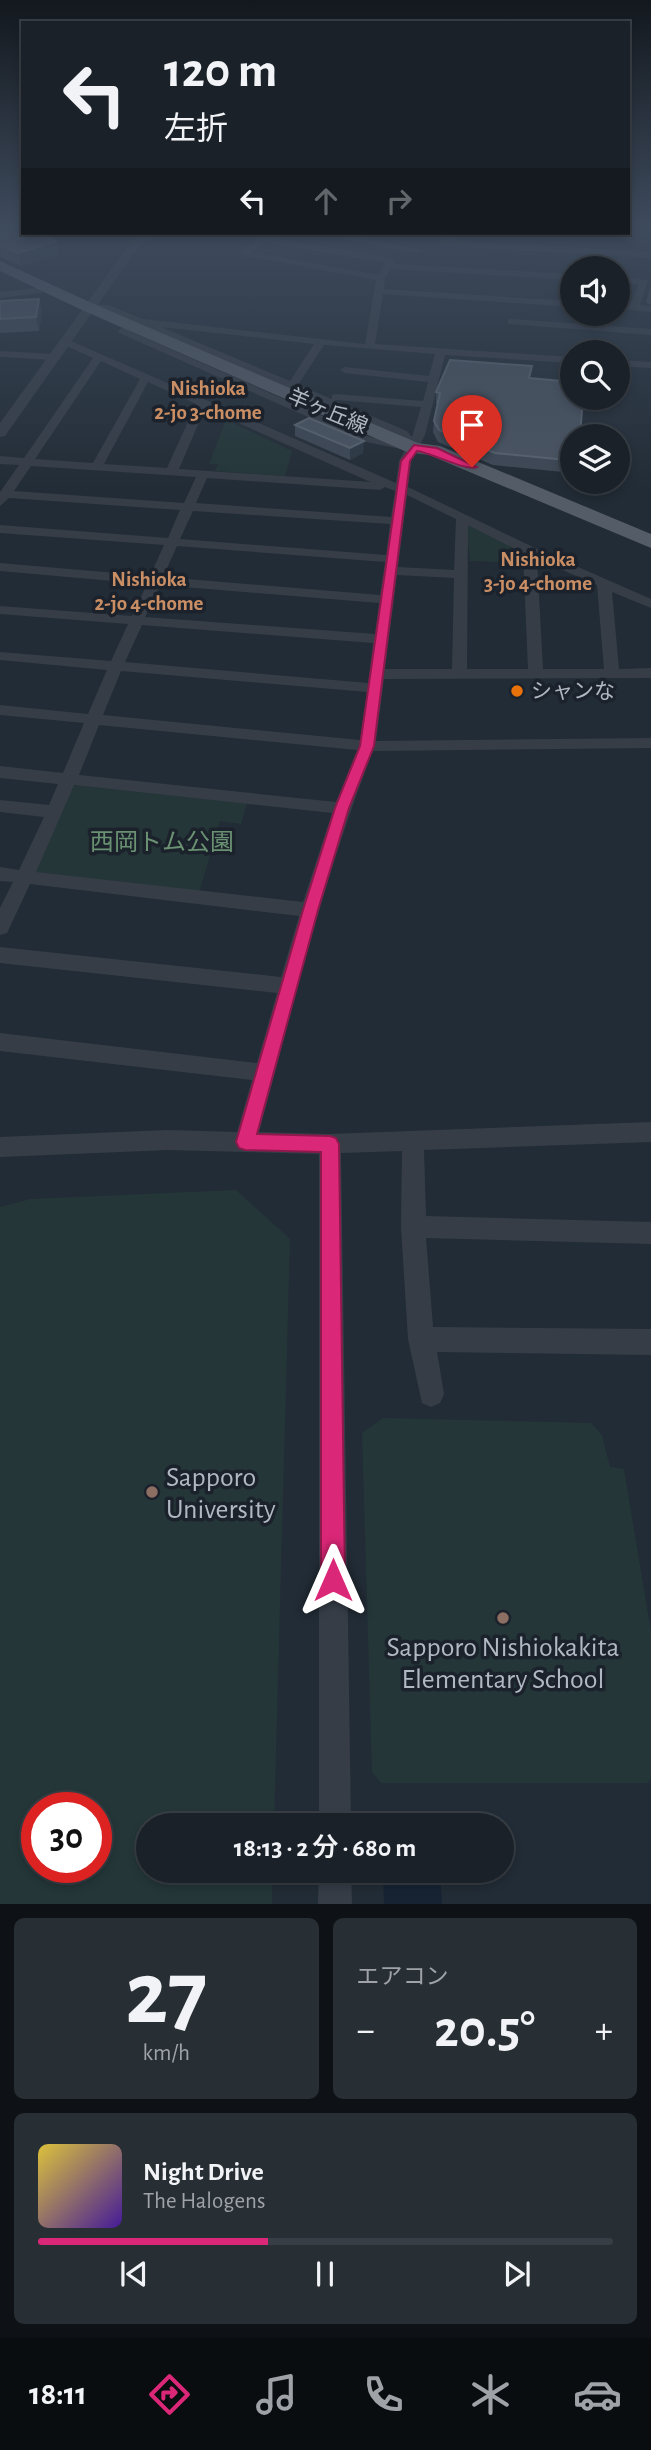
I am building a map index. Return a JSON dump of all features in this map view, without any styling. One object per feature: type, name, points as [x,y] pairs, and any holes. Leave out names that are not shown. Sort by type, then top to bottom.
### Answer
[{"type":"main road","name":"羊ヶ丘線","points":[[107,314],[136,324],[414,448],[433,450],[651,541]]},
{"type":"main road","name":"羊ヶ丘線","points":[[414,448],[426,460],[550,515],[651,555]]},
{"type":"street","points":[[0,433],[83,314]]},
{"type":"street","points":[[369,346],[375,314]]},
{"type":"street","points":[[511,314],[511,339]]},
{"type":"street","points":[[136,324],[184,339],[293,385],[338,387],[431,379]]},
{"type":"street","points":[[414,448],[382,444],[122,332],[136,324],[196,327],[321,342],[441,352],[576,327],[638,348],[651,365]]},
{"type":"street","points":[[184,339],[196,327]]},
{"type":"street","points":[[575,339],[576,327]]},
{"type":"street","points":[[630,354],[651,332]]},
{"type":"street","points":[[511,339],[560,356]]},
{"type":"street","points":[[64,341],[401,488],[530,551],[651,604]]},
{"type":"street","points":[[293,385],[321,342]]},
{"type":"street","points":[[338,387],[356,345]]},
{"type":"street","points":[[245,1142],[310,910],[342,808],[367,746],[405,461],[414,448],[431,379],[441,352]]},
{"type":"street","points":[[0,354],[53,357]]},
{"type":"street","points":[[3,498],[99,356]]},
{"type":"street","points":[[97,466],[146,377]]},
{"type":"street","points":[[338,387],[403,433],[414,448]]},
{"type":"street","points":[[338,387],[425,404]]},
{"type":"street","points":[[172,471],[202,403]]},
{"type":"street","points":[[263,430],[303,412]]},
{"type":"street","points":[[0,460],[401,488]]},
{"type":"street","points":[[0,928],[55,812],[116,666],[203,474]]},
{"type":"street","points":[[3,498],[396,521]]},
{"type":"street","points":[[459,674],[463,575],[462,517]]},
{"type":"street","points":[[0,529],[173,542],[463,575]]},
{"type":"street","points":[[530,551],[536,674]]},
{"type":"street","points":[[0,567],[387,600]]},
{"type":"street","points":[[604,585],[612,673]]},
{"type":"street","points":[[0,610],[382,639]]},
{"type":"street","points":[[0,656],[116,666],[375,681],[459,674],[651,673]]},
{"type":"street","points":[[0,710],[367,746],[651,743]]},
{"type":"street","points":[[0,772],[342,808]]},
{"type":"street","points":[[0,806],[55,812]]},
{"type":"street","points":[[0,874],[310,910]]},
{"type":"street","points":[[0,955],[289,986]]},
{"type":"street","points":[[0,1042],[264,1073]]},
{"type":"street","points":[[0,1147],[168,1140],[330,1144],[651,1132]]},
{"type":"street","points":[[413,1140],[413,1227],[421,1339],[431,1394]]},
{"type":"street","points":[[330,1144],[334,1813]]},
{"type":"street","points":[[413,1227],[651,1233]]},
{"type":"street","points":[[421,1339],[651,1342]]},
{"type":"street","points":[[335,1883],[335,1904]]},
{"type":"green space","points":[[226,420],[292,451],[285,476],[215,471],[218,464],[209,464]]},
{"type":"green space","points":[[466,522],[520,548],[522,563],[470,561]]},
{"type":"green space","name":"西岡トム公園","points":[[72,785],[247,803],[241,824],[220,821],[199,893],[33,874]]},
{"type":"green space","name":"Sapporo University","points":[[236,1190],[290,1239],[274,1813],[136,1813],[136,1883],[272,1883],[272,1904],[0,1904],[0,1207],[30,1199]]},
{"type":"green space","name":"Sapporo Nishiokakita Elementary School","points":[[383,1418],[591,1423],[602,1435],[610,1467],[624,1469],[651,1632],[651,1779],[647,1783],[381,1783],[372,1772],[362,1433]]},
{"type":"water","points":[[383,1883],[441,1883],[442,1904],[384,1904]]},
{"type":"building","points":[[0,314],[37,314],[36,317],[0,319]]},
{"type":"building","points":[[450,360],[532,366],[529,378],[560,381],[560,410],[582,410],[581,424],[560,424],[560,459],[495,453],[439,430],[434,421],[440,393],[436,392]]},
{"type":"building","points":[[309,418],[364,441],[350,448],[295,425]]},
{"type":"place","name":"シャンな","points":[[517,691]]},
{"type":"place","name":"Sapporo University","points":[[152,1492]]},
{"type":"place","name":"Sapporo Nishiokakita Elementary School","points":[[503,1618]]},
{"type":"district","name":"Nishioka 2-jo 3-chome","points":[[208,400]]},
{"type":"district","name":"Nishioka 3-jo 4-chome","points":[[538,571]]},
{"type":"district","name":"Nishioka 2-jo 4-chome","points":[[149,591]]},
{"type":"route","points":[[333,1580],[330,1144],[245,1142],[310,910],[342,808],[367,746],[405,461],[414,448],[433,450],[472,467]]}]
